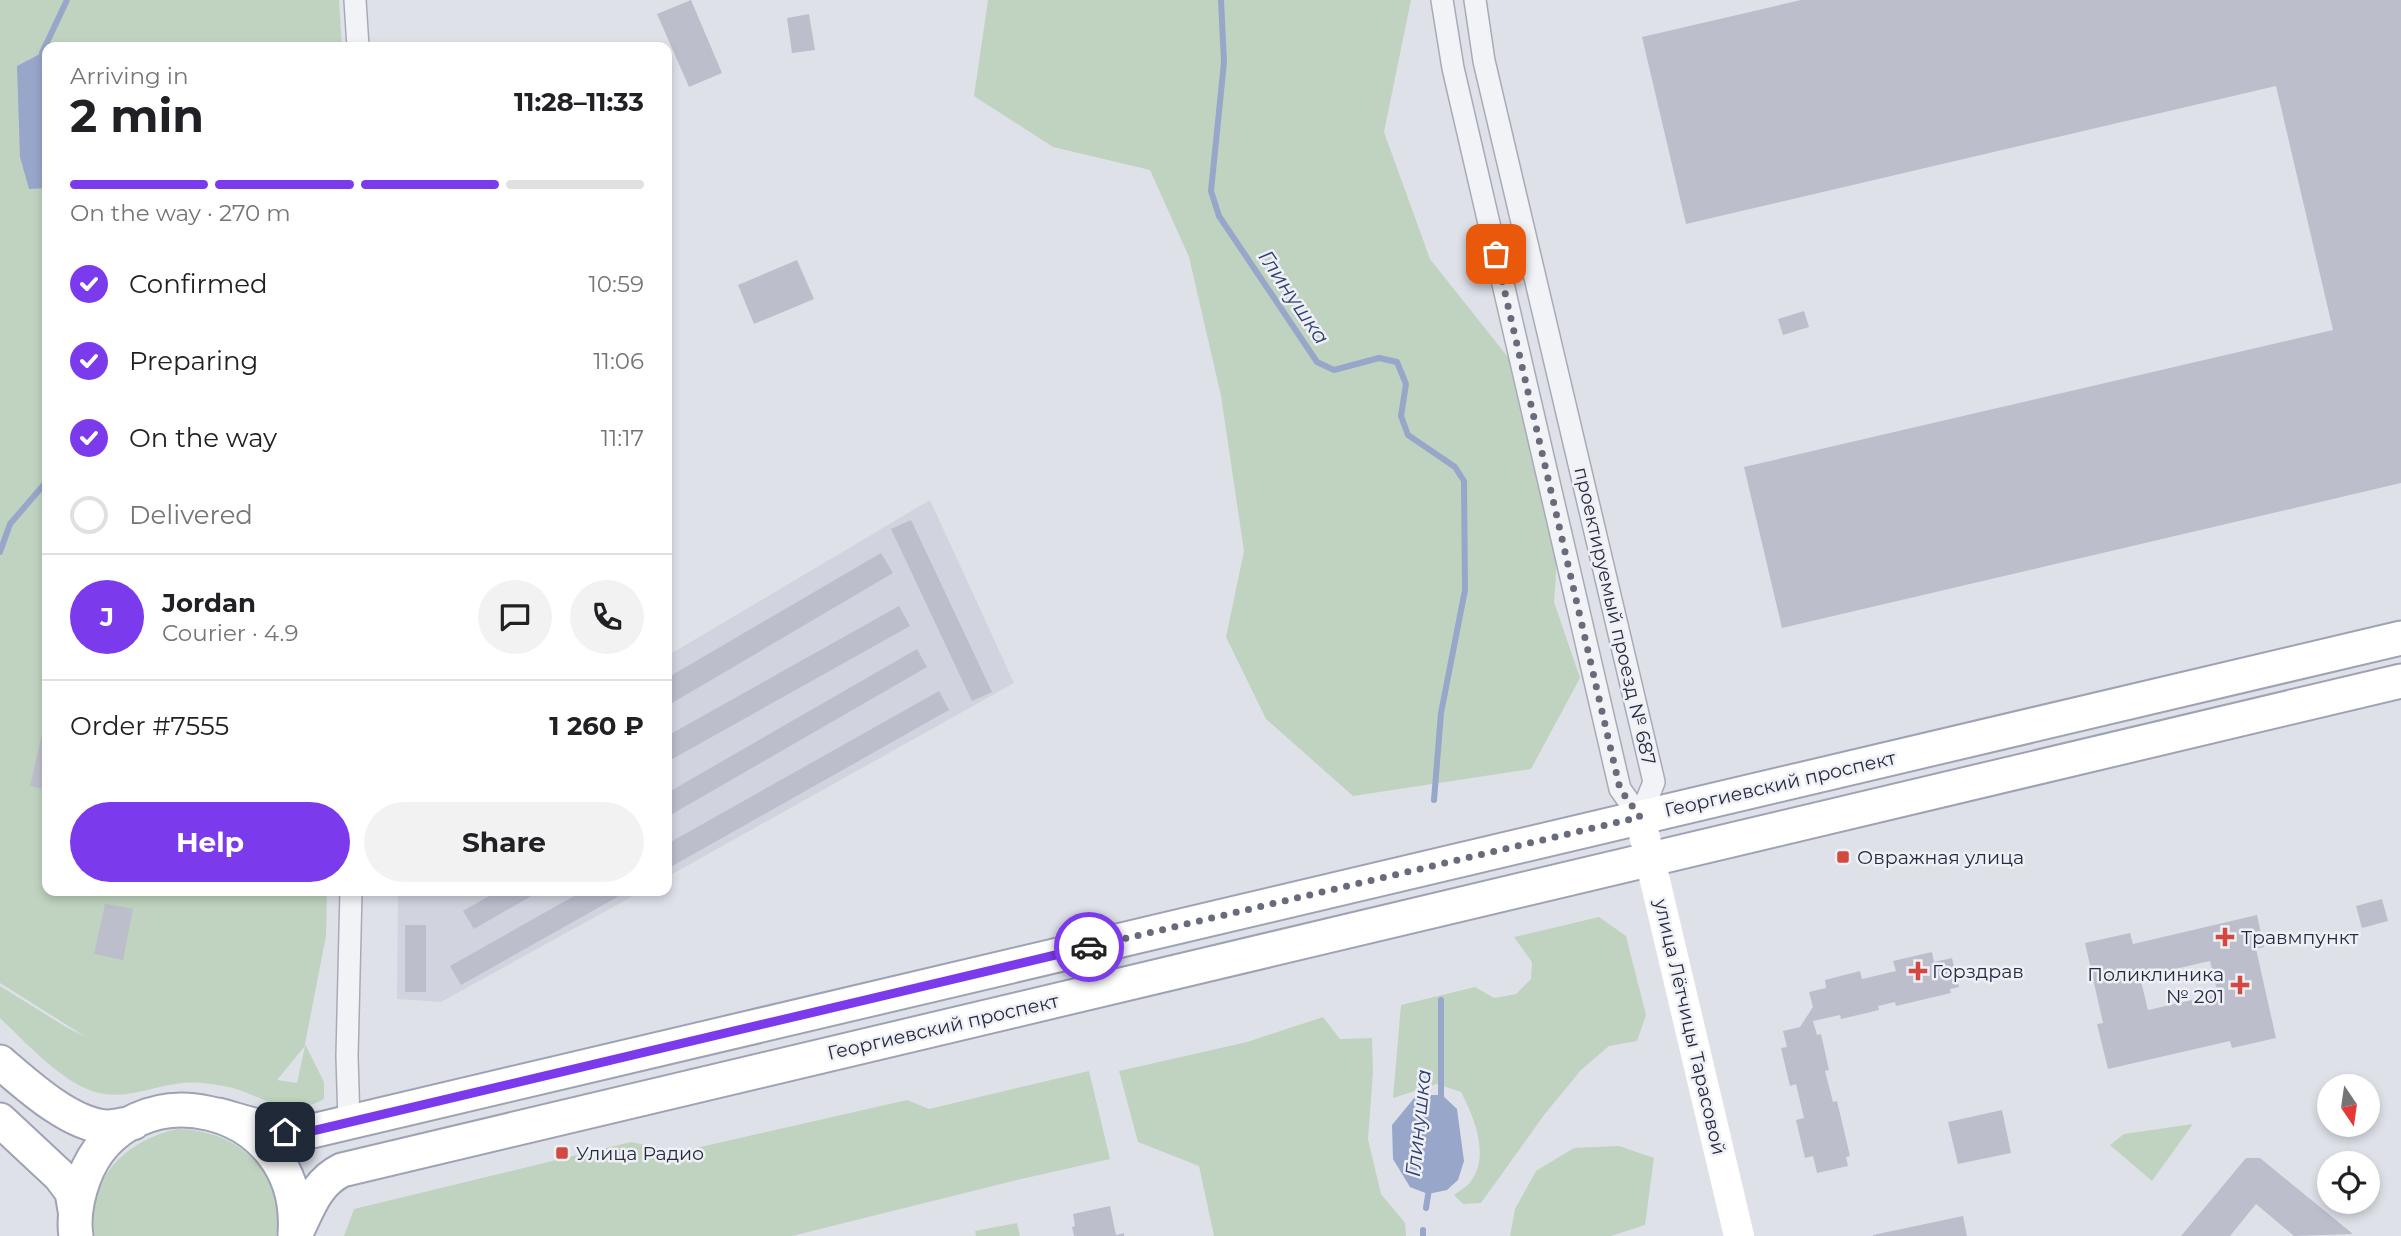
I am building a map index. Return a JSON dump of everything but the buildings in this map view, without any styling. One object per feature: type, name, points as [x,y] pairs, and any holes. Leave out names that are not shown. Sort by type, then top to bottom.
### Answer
[{"type":"main road","name":"Георгиевский проспект","points":[[218,1115],[269,1129],[297,1133],[349,1122],[2401,638]]},
{"type":"main road","name":"Георгиевский проспект","points":[[295,1236],[318,1189],[325,1180],[342,1170],[2401,681]]},
{"type":"main road","name":"улица Лётчицы Тарасовой","points":[[1640,817],[1739,1236]]},
{"type":"main road","points":[[0,1062],[34,1091],[90,1123],[107,1127],[175,1111],[218,1115],[239,1124],[272,1150],[283,1168],[296,1205],[295,1236]]},
{"type":"main road","points":[[0,1120],[60,1176],[72,1192],[76,1223]]},
{"type":"main road","points":[[76,1223],[88,1169],[100,1150],[115,1135],[133,1123]]},
{"type":"street","points":[[355,0],[358,42]]},
{"type":"street","name":"проектируемый проезд № 687","points":[[1442,0],[1453,68],[1620,789],[1640,817]]},
{"type":"street","name":"проектируемый проезд № 687","points":[[1475,0],[1484,61],[1654,782],[1640,817]]},
{"type":"street","points":[[349,1122],[347,1056],[351,896]]},
{"type":"shaded area","points":[[930,500],[1014,683],[672,874],[672,653]]},
{"type":"shaded area","points":[[398,896],[633,896],[441,1002],[397,999]]},
{"type":"green space","points":[[0,0],[339,0],[342,42],[42,42],[42,896],[327,896],[326,936],[305,1044],[324,1082],[324,1099],[300,1107],[280,1106],[221,1085],[202,1083],[173,1084],[120,1095],[92,1091],[55,1069],[0,1018],[0,986],[86,1037],[0,983]],"holes":[[[305,1046],[297,1083],[277,1080]]]},
{"type":"green space","points":[[988,0],[1411,0],[1384,132],[1430,259],[1515,366],[1558,547],[1554,602],[1580,678],[1531,769],[1353,796],[1266,719],[1226,637],[1244,551],[1221,396],[1189,257],[1150,170],[1053,147],[974,96]]},
{"type":"green space","points":[[1599,917],[1626,936],[1646,1015],[1637,1041],[1609,1046],[1581,1070],[1544,1115],[1481,1203],[1463,1204],[1454,1195],[1471,1181],[1477,1171],[1480,1148],[1475,1124],[1461,1092],[1437,1084],[1393,1098],[1401,1005],[1475,987],[1494,998],[1516,994],[1531,979],[1532,962],[1514,937]]},
{"type":"green space","points":[[1323,1017],[1340,1039],[1372,1038],[1373,1073],[1368,1139],[1381,1194],[1405,1223],[1406,1236],[1214,1236],[1199,1166],[1138,1142],[1119,1071],[1247,1042]]},
{"type":"green space","points":[[1089,1071],[1110,1159],[792,1236],[344,1236],[354,1209],[631,1142],[678,1152],[907,1100],[929,1109]]},
{"type":"green space","points":[[2193,1124],[2152,1181],[2110,1145],[2124,1134]]},
{"type":"green space","points":[[177,1129],[199,1131],[219,1137],[238,1146],[254,1159],[266,1174],[274,1193],[278,1213],[276,1236],[95,1236],[93,1216],[96,1197],[113,1166],[141,1142]]},
{"type":"green space","points":[[1619,1146],[1654,1158],[1645,1225],[1611,1236],[1510,1236],[1515,1209],[1536,1171],[1574,1148]]},
{"type":"green space","points":[[1017,1223],[1020,1236],[976,1236],[975,1231]]},
{"type":"water","points":[[42,53],[42,188],[29,189],[20,157],[17,66]]},
{"type":"water","points":[[1442,1095],[1457,1109],[1464,1161],[1458,1180],[1447,1190],[1428,1194],[1410,1187],[1393,1159],[1392,1125],[1415,1097]]},
{"type":"waterway","points":[[47,42],[67,0]]},
{"type":"waterway","name":"Глинушка","points":[[1221,0],[1224,62],[1211,191],[1219,216],[1317,362],[1334,370],[1379,358],[1397,362],[1406,384],[1401,416],[1408,435],[1455,467],[1464,481],[1465,590],[1441,713],[1434,800]]},
{"type":"waterway","points":[[0,552],[10,524],[42,487]]},
{"type":"waterway","name":"Глинушка","points":[[1441,1000],[1441,1102]]},
{"type":"waterway","name":"Глинушка","points":[[1426,1208],[1429,1189]]},
{"type":"waterway","name":"Глинушка","points":[[1423,1230],[1423,1236]]},
{"type":"way so far","points":[[1089,947],[1640,817],[1620,789],[1496,254]]},
{"type":"place","name":"Овражная улица","points":[[1843,857]]},
{"type":"place","name":"Травмпункт","points":[[2225,937]]},
{"type":"place","name":"Горздрав","points":[[1918,971]]},
{"type":"place","name":"Поликлиника № 201","points":[[2240,985]]},
{"type":"place","name":"Улица Радио","points":[[562,1153]]},
{"type":"route","points":[[285,1132],[308,1132],[1089,947]]}]
